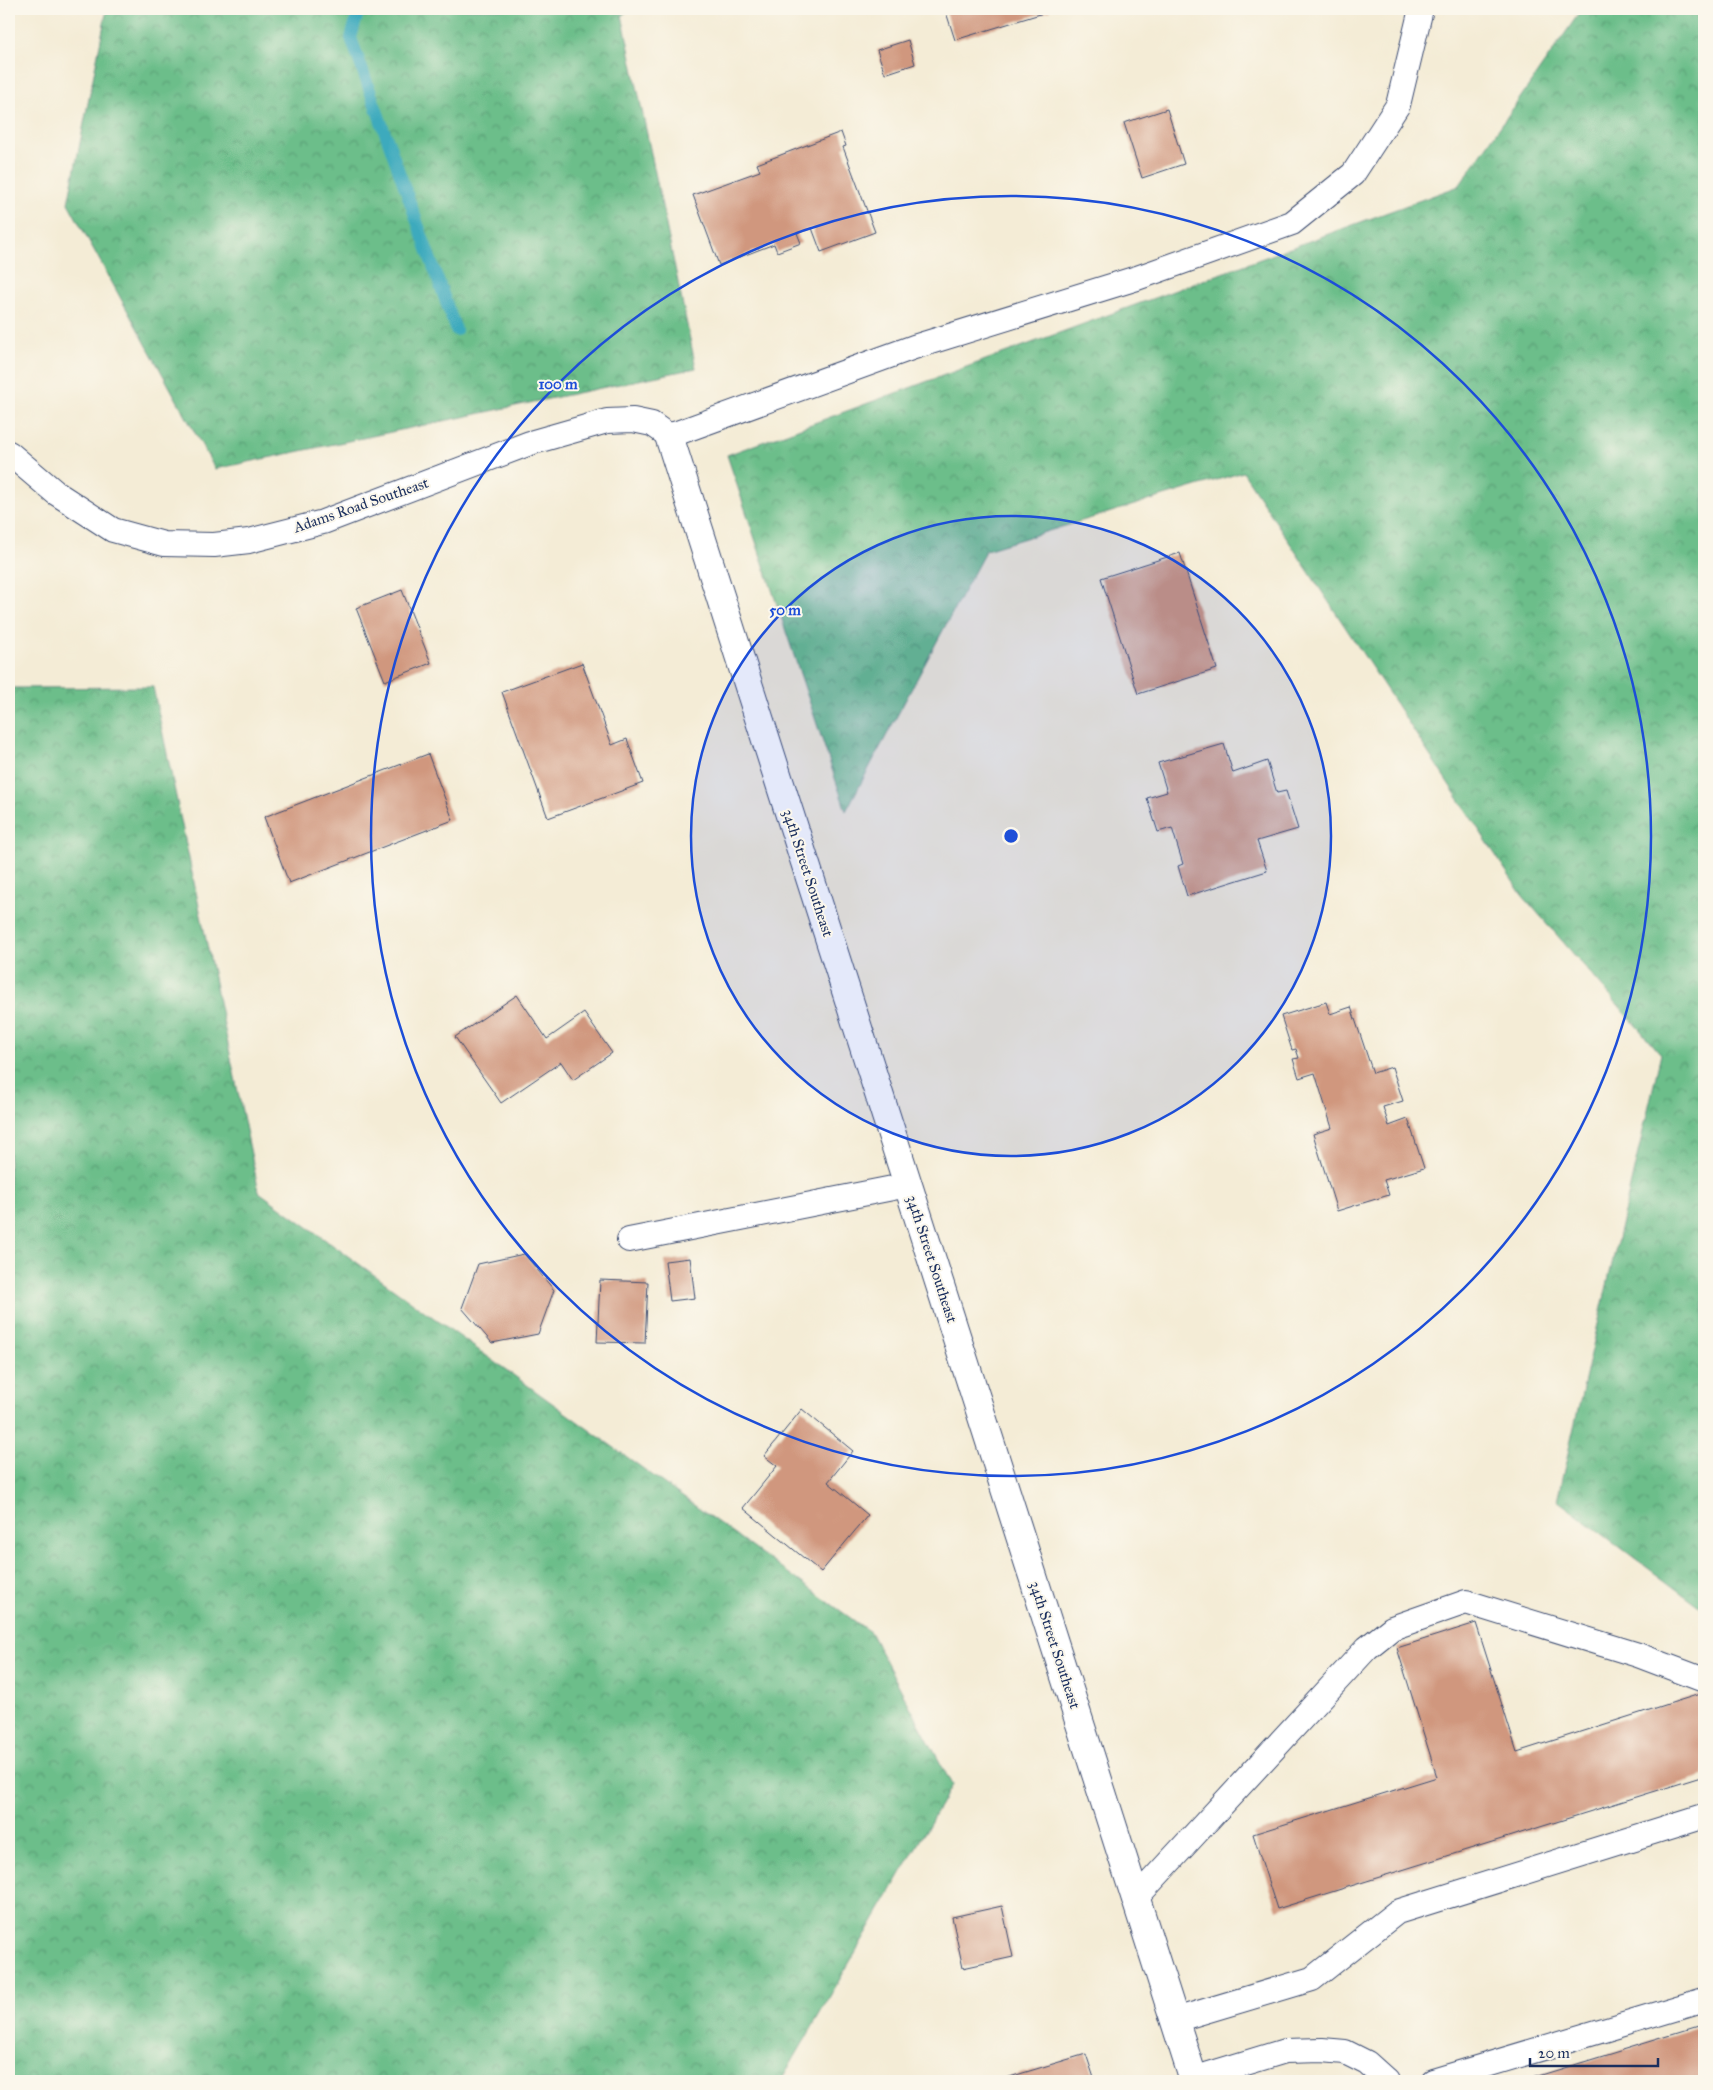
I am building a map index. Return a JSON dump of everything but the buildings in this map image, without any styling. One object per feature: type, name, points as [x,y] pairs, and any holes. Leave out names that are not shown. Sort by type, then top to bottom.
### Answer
[{"type":"street","name":"34th Street Southeast","points":[[669,436],[1194,2080]]},
{"type":"lane","points":[[669,436],[914,347],[1136,278],[1292,223],[1353,174],[1398,105],[1421,9]]},
{"type":"lane","name":"Adams Road Southeast","points":[[9,453],[56,493],[113,530],[164,544],[214,545],[249,541],[323,522],[530,444],[607,421],[633,420],[652,424],[669,436]]},
{"type":"lane","points":[[629,1240],[908,1185]]},
{"type":"lane","points":[[1136,1898],[1367,1648],[1392,1628],[1466,1602],[1638,1655],[1704,1680]]},
{"type":"lane","points":[[1175,2020],[1312,1979],[1397,1912],[1704,1816]]},
{"type":"lane","points":[[1434,2081],[1704,2000]]},
{"type":"lane","points":[[1194,2080],[1285,2051],[1322,2050],[1345,2052],[1367,2063],[1387,2081]]},
{"type":"green space","points":[[107,9],[631,9],[622,15],[696,368],[215,469],[68,203]]},
{"type":"green space","points":[[1582,9],[1704,9],[1704,1610],[1557,1500],[1661,1054],[1522,895],[1243,472],[986,550],[846,811],[727,455],[1459,186]]},
{"type":"green space","points":[[153,687],[259,1192],[870,1632],[952,1785],[781,2081],[9,2081],[9,688]]},
{"type":"waterway","points":[[359,9],[351,38],[456,330]]}]
